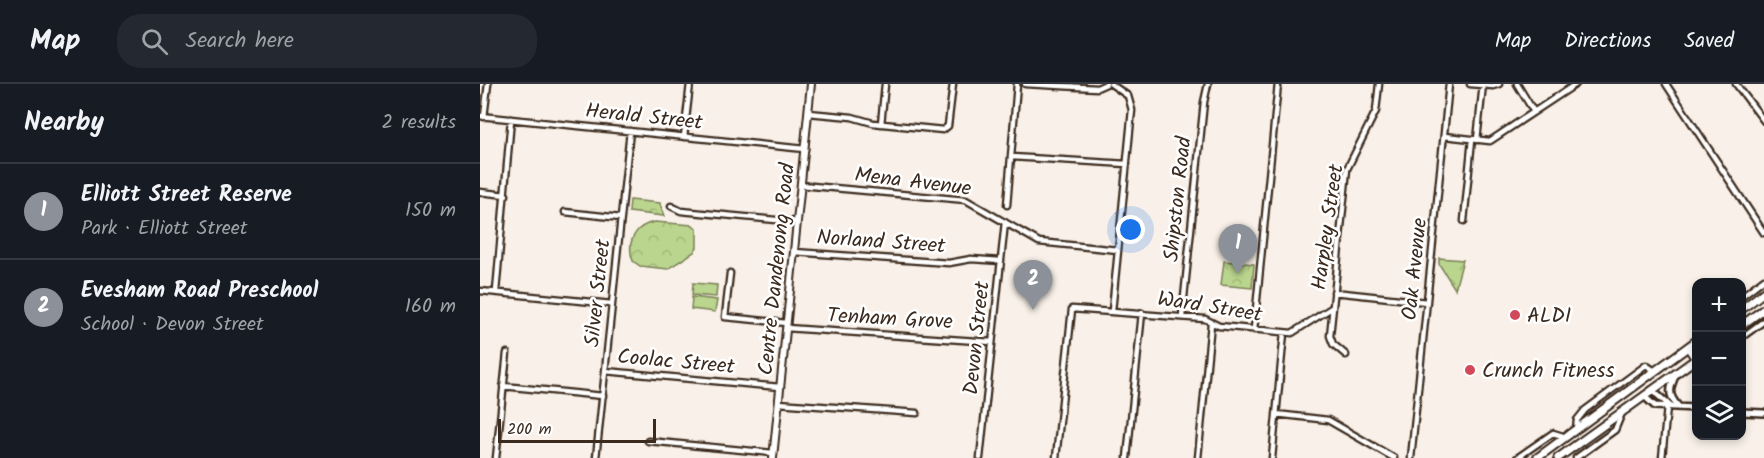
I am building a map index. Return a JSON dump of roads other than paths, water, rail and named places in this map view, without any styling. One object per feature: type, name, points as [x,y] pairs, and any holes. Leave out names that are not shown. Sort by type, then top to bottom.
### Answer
[{"type":"highway","points":[[1746,306],[1764,292]]},
{"type":"highway","points":[[1746,323],[1764,309]]},
{"type":"highway","points":[[1537,458],[1692,345]]},
{"type":"highway","points":[[1550,449],[1557,458],[1692,362]]},
{"type":"highway","points":[[1639,383],[1652,390]]},
{"type":"highway","points":[[1639,383],[1644,396]]},
{"type":"main road","name":"Centre Dandenong Road","points":[[773,456],[812,84]]},
{"type":"street","points":[[482,116],[488,84]]},
{"type":"street","points":[[684,137],[690,84]]},
{"type":"street","points":[[881,124],[885,84]]},
{"type":"street","points":[[808,113],[852,117],[881,124],[946,129],[953,84]]},
{"type":"street","points":[[1007,205],[1017,84]]},
{"type":"street","points":[[1025,84],[1098,88],[1106,84]]},
{"type":"street","points":[[1111,84],[1128,96],[1132,103],[1112,311]]},
{"type":"street","name":"Shipston Road","points":[[1182,317],[1204,102],[1208,84]]},
{"type":"street","points":[[1254,330],[1278,84]]},
{"type":"street","name":"Harpley Street","points":[[1346,355],[1331,339],[1347,169],[1376,111],[1379,84]]},
{"type":"street","name":"Oak Avenue","points":[[1411,458],[1449,84]]},
{"type":"street","points":[[1470,84],[1499,84]]},
{"type":"street","points":[[1517,84],[1534,112]]},
{"type":"street","points":[[1444,136],[1490,141],[1568,86],[1576,84]]},
{"type":"street","points":[[1666,84],[1764,233]]},
{"type":"street","points":[[1736,84],[1764,121]]},
{"type":"street","points":[[1464,221],[1483,85]]},
{"type":"street","name":"Herald Street","points":[[482,116],[805,149]]},
{"type":"street","points":[[496,292],[511,119]]},
{"type":"street","name":"Silver Street","points":[[597,458],[630,131]]},
{"type":"street","points":[[1012,157],[1127,164]]},
{"type":"street","name":"Mena Avenue","points":[[801,185],[966,200],[1045,243],[1118,250]]},
{"type":"street","points":[[480,192],[506,195]]},
{"type":"street","points":[[671,206],[681,211],[797,222]]},
{"type":"street","points":[[565,212],[621,218]]},
{"type":"street","name":"Devon Street","points":[[980,458],[1005,222]]},
{"type":"street","name":"Norland Street","points":[[794,252],[949,263],[971,259],[1001,261]]},
{"type":"street","name":"Tenham Grove","points":[[730,273],[725,317],[786,326],[992,342]]},
{"type":"street","points":[[1746,293],[1764,279]]},
{"type":"street","points":[[480,291],[612,304]]},
{"type":"street","points":[[1334,292],[1427,302]]},
{"type":"street","name":"Ward Street","points":[[1056,458],[1071,311],[1074,308],[1205,319],[1219,326],[1284,333],[1293,333],[1333,308]]},
{"type":"street","points":[[1127,458],[1142,313]]},
{"type":"street","points":[[1746,334],[1764,321]]},
{"type":"street","points":[[1198,458],[1212,323]]},
{"type":"street","points":[[1272,458],[1284,333]]},
{"type":"street","points":[[505,458],[496,458],[507,353]]},
{"type":"street","points":[[1576,430],[1577,420],[1585,410],[1646,365],[1655,371]]},
{"type":"street","name":"Coolac Street","points":[[605,371],[780,387]]},
{"type":"street","points":[[1677,373],[1670,392],[1672,400],[1680,407]]},
{"type":"street","points":[[503,386],[603,396]]},
{"type":"street","points":[[1652,390],[1668,406]]},
{"type":"street","points":[[1644,396],[1652,405],[1692,408]]},
{"type":"street","points":[[778,403],[917,412]]},
{"type":"street","points":[[1662,458],[1668,406]]},
{"type":"street","points":[[1576,458],[1615,430],[1622,412]]},
{"type":"street","points":[[1746,412],[1763,414]]},
{"type":"street","points":[[1276,414],[1328,420],[1394,458]]},
{"type":"street","points":[[1518,458],[1553,433],[1566,437]]},
{"type":"street","points":[[648,441],[773,456]]},
{"type":"place","name":"Elliott Street Reserve","points":[[1238,274]]},
{"type":"place","name":"Evesham Road Preschool","points":[[1033,310]]},
{"type":"place","name":"ALDI","points":[[1515,315]]},
{"type":"place","name":"Crunch Fitness","points":[[1470,370]]}]
